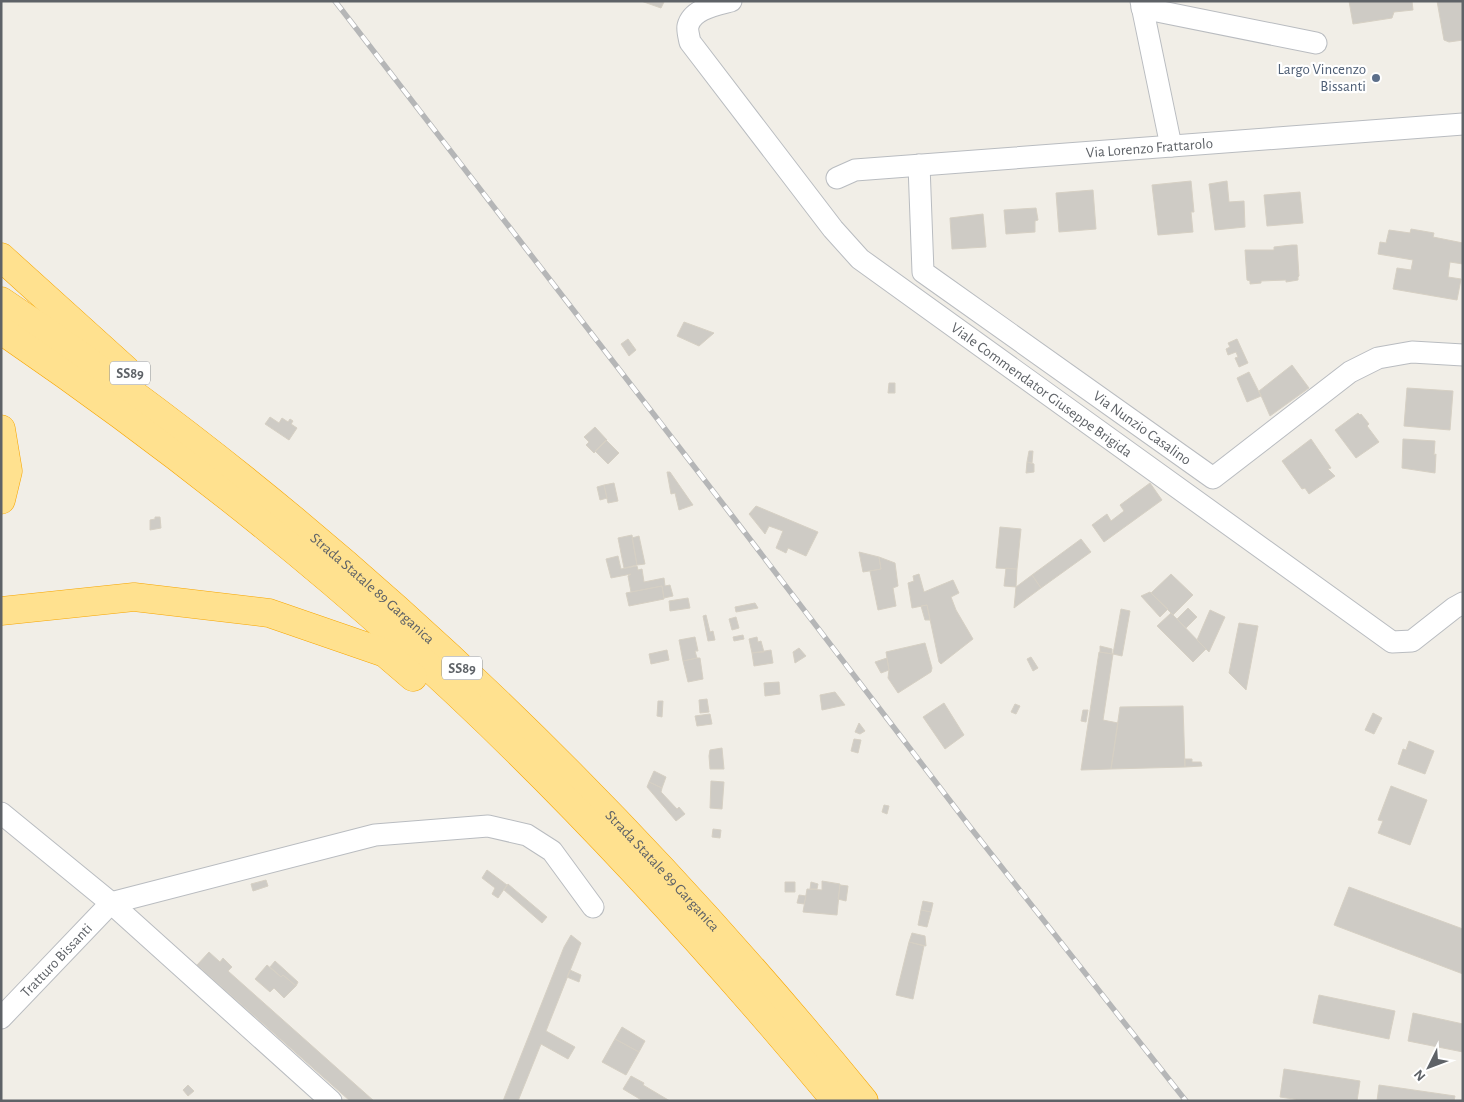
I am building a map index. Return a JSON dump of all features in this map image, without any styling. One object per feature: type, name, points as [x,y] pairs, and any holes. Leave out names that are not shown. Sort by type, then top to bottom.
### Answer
[{"type":"highway","name":"SS89","points":[[1,257],[258,490]]},
{"type":"highway","name":"Strada Statale 89 Garganica","points":[[1,301],[124,387],[258,490],[416,625],[497,700],[569,772],[689,900],[831,1060],[864,1101]]},
{"type":"highway","name":"Strada Statale 89 Garganica","points":[[1,330],[180,459],[330,580],[400,641],[498,733],[618,855],[690,932],[794,1050],[836,1101]]},
{"type":"highway","points":[[1,429],[8,471],[1,500]]},
{"type":"highway","points":[[1,611],[134,597],[269,612],[385,653],[618,855]]},
{"type":"highway","name":"SS89","points":[[831,1060],[883,1101]]},
{"type":"street","name":"Viale Commendator Giuseppe Brigida","points":[[731,1],[712,6],[695,14],[688,27],[690,42],[833,230],[860,260],[1392,642],[1412,641],[1463,603]]},
{"type":"street","points":[[1171,146],[1141,5],[1316,43]]},
{"type":"street","name":"Via Lorenzo Frattarolo","points":[[837,178],[855,170],[1463,124]]},
{"type":"street","name":"Via Nunzio Casalino","points":[[919,165],[923,272],[1213,478],[1357,368],[1378,358],[1412,352],[1463,355]]},
{"type":"street","points":[[1,813],[111,903],[330,1101]]},
{"type":"street","points":[[111,903],[375,835],[488,826],[527,835],[552,851],[593,907]]},
{"type":"street","name":"Tratturo Bissanti","points":[[1,1018],[111,903]]},
{"type":"building","points":[[641,1],[661,1],[664,2],[661,8]]},
{"type":"building","points":[[1349,1],[1412,1],[1413,10],[1394,12],[1392,18],[1353,24]]},
{"type":"building","points":[[1437,1],[1463,1],[1463,40],[1449,42],[1444,40]]},
{"type":"building","points":[[1191,181],[1194,212],[1191,212],[1193,232],[1158,235],[1152,185]]},
{"type":"building","points":[[1227,181],[1229,202],[1244,201],[1245,227],[1215,230],[1209,184]]},
{"type":"building","points":[[1093,190],[1096,229],[1059,232],[1056,193]]},
{"type":"building","points":[[1300,192],[1303,223],[1267,226],[1264,195]]},
{"type":"building","points":[[1036,208],[1038,220],[1035,221],[1035,232],[1006,234],[1004,210]]},
{"type":"building","points":[[983,214],[986,247],[952,249],[950,218]]},
{"type":"building","points":[[1411,229],[1434,233],[1433,237],[1463,243],[1463,264],[1450,262],[1448,277],[1461,279],[1457,300],[1393,289],[1397,268],[1411,270],[1413,260],[1378,254],[1380,242],[1386,243],[1389,230],[1410,233]]},
{"type":"building","points":[[1297,245],[1298,280],[1286,282],[1286,280],[1261,281],[1261,283],[1250,284],[1250,281],[1247,280],[1245,250],[1274,250],[1274,247]]},
{"type":"building","points":[[684,322],[714,333],[699,346],[677,336]]},
{"type":"building","points":[[628,339],[636,350],[629,356],[621,344]]},
{"type":"building","points":[[1237,339],[1248,363],[1239,367],[1235,358],[1238,357],[1236,352],[1228,355],[1226,349],[1230,347],[1228,343]]},
{"type":"building","points":[[1292,365],[1309,388],[1270,416],[1259,391]]},
{"type":"building","points":[[1249,372],[1261,396],[1247,402],[1237,378]]},
{"type":"building","points":[[889,383],[895,383],[895,393],[888,393]]},
{"type":"building","points":[[1407,388],[1453,391],[1450,430],[1404,426]]},
{"type":"building","points":[[1358,413],[1369,424],[1367,426],[1379,442],[1356,458],[1335,430]]},
{"type":"building","points":[[270,417],[279,423],[282,418],[288,422],[290,419],[293,421],[291,424],[297,428],[289,440],[265,424]]},
{"type":"building","points":[[595,427],[607,440],[594,453],[586,445],[589,442],[584,437]]},
{"type":"building","points":[[1311,439],[1331,468],[1328,469],[1335,476],[1309,494],[1305,488],[1302,489],[1282,461]]},
{"type":"building","points":[[1403,439],[1435,441],[1435,473],[1402,468]]},
{"type":"building","points":[[606,440],[619,453],[608,464],[595,451]]},
{"type":"building","points":[[1029,451],[1033,451],[1032,463],[1027,462]]},
{"type":"building","points":[[1027,462],[1034,464],[1034,472],[1026,473]]},
{"type":"building","points":[[667,472],[670,472],[693,505],[679,510],[675,493],[671,494]]},
{"type":"building","points":[[614,483],[618,501],[608,503],[604,485]]},
{"type":"building","points":[[1150,483],[1162,500],[1104,542],[1092,525],[1107,514],[1111,521],[1124,511],[1120,505]]},
{"type":"building","points":[[604,485],[607,498],[600,500],[597,487]]},
{"type":"building","points":[[756,506],[818,532],[806,556],[788,548],[786,553],[776,548],[783,531],[769,526],[765,534],[749,514]]},
{"type":"building","points":[[155,517],[160,517],[161,528],[150,530],[150,520],[155,519]]},
{"type":"building","points":[[1000,527],[1021,529],[1017,569],[996,568]]},
{"type":"building","points":[[632,535],[637,565],[624,568],[618,538]]},
{"type":"building","points":[[639,536],[645,564],[637,565],[632,538]]},
{"type":"building","points":[[1081,539],[1091,552],[1041,588],[1032,575]]},
{"type":"building","points":[[859,552],[879,557],[881,569],[863,572]]},
{"type":"building","points":[[618,556],[621,569],[637,566],[638,570],[642,569],[644,582],[664,578],[665,586],[670,585],[673,596],[664,598],[662,586],[631,592],[628,576],[631,574],[611,578],[606,559]]},
{"type":"building","points":[[879,557],[895,563],[898,586],[893,588],[896,606],[878,610],[870,571],[881,569]]},
{"type":"building","points":[[1006,568],[1017,569],[1016,587],[1004,586]]},
{"type":"building","points":[[919,574],[924,592],[953,580],[959,593],[951,597],[956,610],[973,639],[941,664],[927,605],[912,608],[908,583],[914,581],[913,576]]},
{"type":"building","points":[[1171,574],[1193,595],[1173,615],[1151,593]]},
{"type":"building","points":[[1032,575],[1041,588],[1014,608],[1016,587]]},
{"type":"building","points":[[662,586],[664,599],[629,606],[626,593]]},
{"type":"building","points":[[1150,592],[1168,609],[1160,617],[1141,596]]},
{"type":"building","points":[[688,598],[690,608],[670,611],[669,601]]},
{"type":"building","points":[[755,603],[758,608],[736,612],[735,607]]},
{"type":"building","points":[[927,605],[930,620],[925,620],[921,606]]},
{"type":"building","points":[[1188,608],[1197,617],[1186,628],[1177,619]]},
{"type":"building","points":[[1121,609],[1130,611],[1122,656],[1113,654]]},
{"type":"building","points":[[1210,610],[1225,617],[1209,652],[1197,640]]},
{"type":"building","points":[[1171,613],[1206,649],[1193,662],[1157,626]]},
{"type":"building","points":[[706,615],[710,632],[713,631],[715,640],[708,641],[703,616]]},
{"type":"building","points":[[736,617],[739,628],[732,630],[729,619]]},
{"type":"building","points":[[1239,623],[1258,626],[1246,690],[1229,673]]},
{"type":"building","points":[[743,635],[744,639],[734,641],[733,637]]},
{"type":"building","points":[[695,637],[698,651],[695,651],[697,658],[683,661],[679,640]]},
{"type":"building","points":[[757,637],[758,642],[761,641],[764,652],[752,653],[749,639]]},
{"type":"building","points":[[925,643],[932,668],[931,672],[898,693],[888,678],[889,670],[886,652]]},
{"type":"building","points":[[1100,646],[1112,649],[1112,654],[1100,652]]},
{"type":"building","points":[[799,648],[806,656],[795,663],[793,652]]},
{"type":"building","points":[[667,650],[669,660],[651,664],[649,654]]},
{"type":"building","points":[[771,650],[773,663],[754,666],[752,653]]},
{"type":"building","points":[[1099,652],[1113,654],[1103,720],[1118,723],[1111,769],[1081,770]]},
{"type":"building","points":[[1031,657],[1038,668],[1033,671],[1027,659]]},
{"type":"building","points":[[700,658],[703,679],[688,682],[683,661]]},
{"type":"building","points":[[887,658],[889,670],[881,673],[875,662]]},
{"type":"building","points":[[779,682],[780,694],[765,696],[764,683]]},
{"type":"building","points":[[835,692],[845,705],[822,710],[820,695]]},
{"type":"building","points":[[707,699],[709,712],[700,713],[699,700]]},
{"type":"building","points":[[658,701],[663,701],[662,717],[657,716]]},
{"type":"building","points":[[944,703],[964,735],[945,749],[923,717]]},
{"type":"building","points":[[1015,704],[1020,706],[1016,714],[1011,712]]},
{"type":"building","points":[[1183,706],[1185,767],[1111,769],[1120,707]]},
{"type":"building","points":[[1083,710],[1088,710],[1086,722],[1081,721]]},
{"type":"building","points":[[1373,713],[1382,718],[1374,734],[1365,730]]},
{"type":"building","points":[[710,714],[712,724],[697,726],[695,716]]},
{"type":"building","points":[[859,723],[865,731],[860,734],[855,732]]},
{"type":"building","points":[[854,739],[861,740],[858,753],[851,751]]},
{"type":"building","points":[[1409,741],[1434,751],[1425,774],[1398,764],[1403,749],[1406,750]]},
{"type":"building","points":[[722,748],[724,769],[710,769],[710,750]]},
{"type":"building","points":[[1185,759],[1192,759],[1192,762],[1201,762],[1202,766],[1185,767]]},
{"type":"building","points":[[654,771],[666,777],[662,788],[649,782]]},
{"type":"building","points":[[711,781],[724,782],[722,809],[710,808]]},
{"type":"building","points":[[649,782],[662,788],[661,792],[677,809],[679,807],[685,814],[676,821],[647,787]]},
{"type":"building","points":[[1391,786],[1427,800],[1410,845],[1378,833],[1383,821],[1378,820]]},
{"type":"building","points":[[884,805],[889,806],[887,814],[882,812]]},
{"type":"building","points":[[713,829],[721,830],[720,838],[712,837]]},
{"type":"building","points":[[487,870],[507,885],[498,898],[492,894],[495,888],[482,878]]},
{"type":"building","points":[[266,880],[268,886],[253,891],[251,884]]},
{"type":"building","points":[[822,881],[840,884],[837,915],[803,912],[807,889],[822,890]]},
{"type":"building","points":[[785,882],[795,882],[795,892],[785,892]]},
{"type":"building","points":[[811,882],[818,884],[817,889],[810,889]]},
{"type":"building","points":[[508,884],[547,917],[542,923],[504,890]]},
{"type":"building","points":[[840,885],[848,886],[846,901],[838,899]]},
{"type":"building","points":[[1349,887],[1463,929],[1463,974],[1334,925]]},
{"type":"building","points":[[799,895],[806,896],[804,904],[797,903]]},
{"type":"building","points":[[923,901],[933,903],[931,912],[921,910]]},
{"type":"building","points":[[921,910],[931,912],[927,927],[918,925]]},
{"type":"building","points":[[912,933],[925,936],[926,946],[909,942]]},
{"type":"building","points":[[571,935],[581,943],[546,1031],[575,1047],[568,1059],[541,1044],[518,1101],[503,1101],[564,947]]},
{"type":"building","points":[[909,942],[924,946],[913,999],[896,995]]},
{"type":"building","points":[[209,952],[220,962],[223,958],[232,967],[228,971],[374,1101],[350,1101],[197,965]]},
{"type":"building","points":[[275,961],[298,982],[296,986],[283,975],[281,977],[270,967]]},
{"type":"building","points":[[267,965],[281,977],[283,975],[296,986],[284,998],[274,988],[270,992],[255,979]]},
{"type":"building","points":[[570,970],[581,975],[579,982],[567,977]]},
{"type":"building","points":[[1319,995],[1395,1011],[1389,1039],[1313,1023]]},
{"type":"building","points":[[1413,1013],[1463,1024],[1463,1052],[1408,1041]]},
{"type":"building","points":[[622,1027],[645,1041],[639,1052],[615,1039]]},
{"type":"building","points":[[615,1039],[639,1052],[626,1075],[602,1062]]},
{"type":"building","points":[[1284,1069],[1360,1081],[1357,1101],[1307,1101],[1280,1097]]},
{"type":"building","points":[[631,1076],[670,1101],[643,1101],[623,1089]]},
{"type":"building","points":[[188,1085],[194,1091],[188,1096],[183,1090]]},
{"type":"building","points":[[1379,1085],[1455,1096],[1454,1101],[1377,1101]]},
{"type":"railway","points":[[335,1],[970,827],[1186,1101]]},
{"type":"place","name":"Largo Vincenzo Bissanti","points":[[1376,78]]}]
